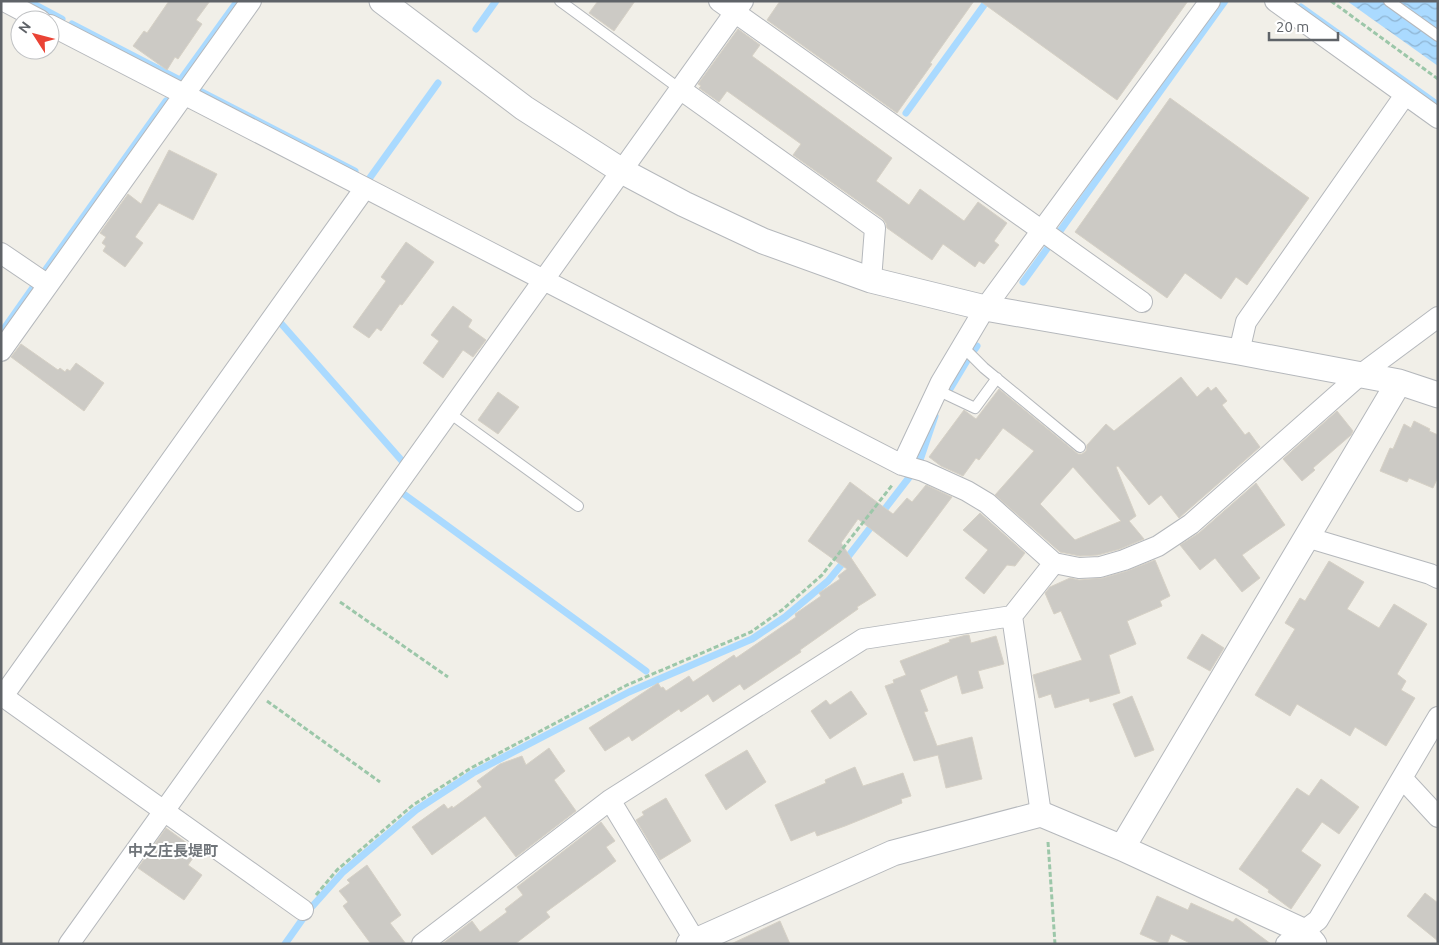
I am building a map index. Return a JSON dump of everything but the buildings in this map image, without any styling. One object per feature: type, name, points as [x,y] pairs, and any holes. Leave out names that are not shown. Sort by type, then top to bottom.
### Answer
[{"type":"street","points":[[4,1],[21,10]]},
{"type":"street","points":[[1,351],[251,1]]},
{"type":"street","points":[[382,1],[524,108],[622,171],[684,204],[763,241],[871,280],[985,308],[1398,382],[1438,395]]},
{"type":"street","points":[[902,466],[937,390],[985,308],[1210,1]]},
{"type":"street","points":[[1275,1],[1438,118]]},
{"type":"street","points":[[69,944],[680,89],[732,5],[1041,231],[1142,302]]},
{"type":"street","points":[[60,31],[902,466],[923,471],[967,491],[987,503],[1054,563],[1079,568],[1100,567],[1124,560],[1158,546],[1191,524],[1360,375],[1438,317]]},
{"type":"street","points":[[680,89],[875,228],[871,280]]},
{"type":"street","points":[[1239,352],[1246,322],[1406,95]]},
{"type":"street","points":[[303,910],[2,696],[365,188]]},
{"type":"street","points":[[1,252],[48,285]]},
{"type":"street","points":[[1122,848],[1398,382]]},
{"type":"street","points":[[1306,537],[1424,572],[1438,578]]},
{"type":"street","points":[[422,944],[610,800],[863,638],[1012,616],[1054,563]]},
{"type":"street","points":[[1012,616],[1041,814]]},
{"type":"street","points":[[610,800],[693,943],[893,854],[1041,814],[1122,848],[1301,940],[1318,920],[1438,717]]},
{"type":"street","points":[[1402,778],[1438,817]]},
{"type":"lane","points":[[560,1],[680,89]]},
{"type":"lane","points":[[1389,1],[1438,36]]},
{"type":"lane","points":[[962,346],[997,378],[1080,447]]},
{"type":"lane","points":[[937,390],[975,408],[997,378]]},
{"type":"lane","points":[[448,412],[578,506]]},
{"type":"path","points":[[1331,1],[1438,79]]},
{"type":"path","points":[[303,910],[337,870],[413,805],[471,768],[627,685],[751,632],[782,610],[822,575],[891,488],[902,466]]},
{"type":"path","points":[[321,589],[448,677]]},
{"type":"path","points":[[250,689],[380,782]]},
{"type":"path","points":[[1041,814],[1048,836],[1055,944]]},
{"type":"water","points":[[1347,1],[1438,1],[1438,66]]},
{"type":"waterway","points":[[28,1],[62,19]]},
{"type":"waterway","points":[[476,29],[496,1]]},
{"type":"waterway","points":[[906,113],[987,1]]},
{"type":"waterway","points":[[1060,231],[1225,1]]},
{"type":"waterway","points":[[179,82],[236,3]]},
{"type":"waterway","points":[[1301,7],[1438,105]]},
{"type":"waterway","points":[[72,24],[182,81]]},
{"type":"waterway","points":[[369,179],[438,83]]},
{"type":"waterway","points":[[200,91],[355,171]]},
{"type":"waterway","points":[[44,272],[166,101]]},
{"type":"waterway","points":[[1023,282],[1049,246]]},
{"type":"waterway","points":[[1,333],[34,286]]},
{"type":"waterway","points":[[278,320],[403,462]]},
{"type":"waterway","points":[[950,389],[968,359]]},
{"type":"waterway","points":[[920,460],[935,416]]},
{"type":"waterway","points":[[285,944],[309,910],[343,872],[416,810],[473,773],[629,692],[752,639],[785,617],[828,581],[911,475]]},
{"type":"waterway","points":[[401,492],[646,671]]},
{"type":"district","name":"中之庄長堤町","points":[[173,851]]}]
